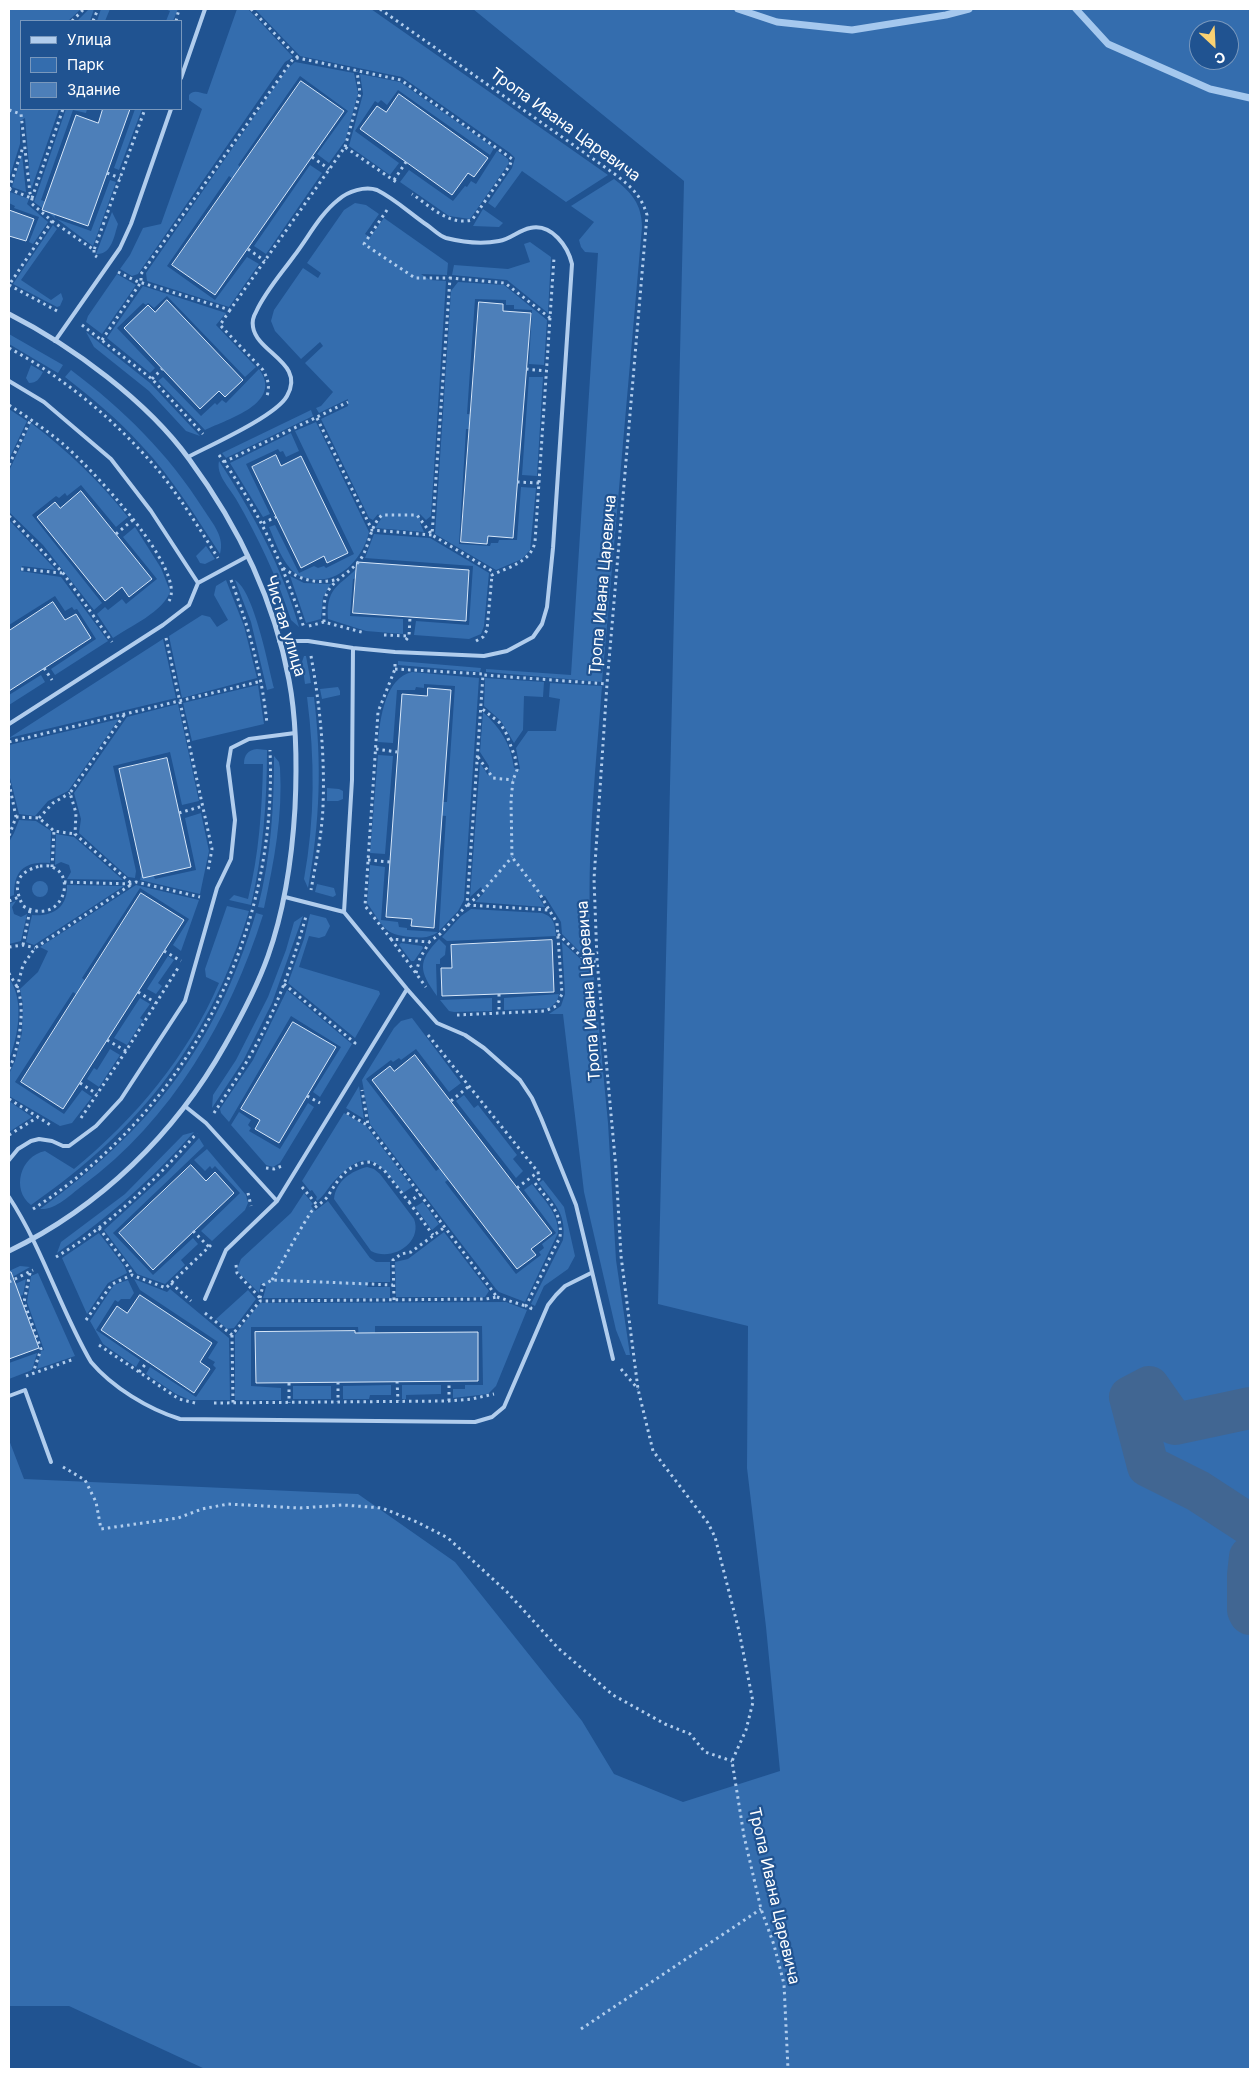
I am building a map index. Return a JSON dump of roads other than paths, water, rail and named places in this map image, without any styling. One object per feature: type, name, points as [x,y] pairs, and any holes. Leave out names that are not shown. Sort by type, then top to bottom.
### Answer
[{"type":"street","name":"Чистая улица","points":[[9,314],[83,359],[120,388],[155,420],[188,457],[222,509],[248,556],[267,598],[280,641],[289,678],[297,774],[294,827],[285,897],[267,958],[240,1019],[214,1064],[186,1107],[148,1150],[113,1182],[76,1211],[34,1239],[9,1251]]},
{"type":"lane","points":[[182,75],[205,9]]},
{"type":"lane","points":[[55,341],[120,248],[171,110]]},
{"type":"lane","points":[[188,457],[273,412],[287,396],[291,382],[288,369],[255,334],[253,320],[263,300],[325,214],[338,200],[362,189],[371,188],[377,190],[444,237],[481,242],[497,242],[513,237],[530,228],[541,228],[557,237],[566,248],[572,264],[553,548],[547,607],[542,624],[533,636],[522,645],[507,651],[484,656],[353,648],[308,641],[280,641]]},
{"type":"lane","points":[[9,381],[44,402],[111,459],[151,511],[198,583]]},
{"type":"lane","points":[[9,724],[163,625],[190,605],[198,583],[248,556]]},
{"type":"lane","points":[[344,912],[352,780],[353,648]]},
{"type":"lane","points":[[9,1160],[18,1149],[39,1139],[69,1146],[96,1126],[121,1099],[185,1002],[217,888],[230,859],[234,820],[228,766],[231,748],[243,741],[295,733]]},
{"type":"lane","points":[[285,897],[344,912],[438,1024],[465,1035],[503,1063],[520,1080],[532,1098],[576,1205],[612,1359]]},
{"type":"lane","points":[[204,1299],[226,1250],[276,1201],[407,989]]},
{"type":"lane","points":[[186,1107],[206,1123],[276,1201]]},
{"type":"lane","points":[[9,1197],[34,1239],[86,1354],[97,1370],[125,1391],[165,1414],[180,1418],[475,1422],[492,1416],[504,1407],[548,1305],[565,1286],[591,1273]]},
{"type":"lane","points":[[9,1396],[25,1390],[51,1462]]},
{"type":"waterway","points":[[738,9],[777,22],[852,30],[946,15],[969,9]]},
{"type":"waterway","points":[[1076,9],[1108,44],[1210,89],[1250,98]]},
{"type":"waterway","points":[[1250,1408],[1175,1424],[1149,1387],[1130,1397],[1148,1466],[1198,1491],[1250,1525]]},
{"type":"waterway","points":[[1250,1557],[1248,1575],[1248,1610],[1250,1614]]}]
